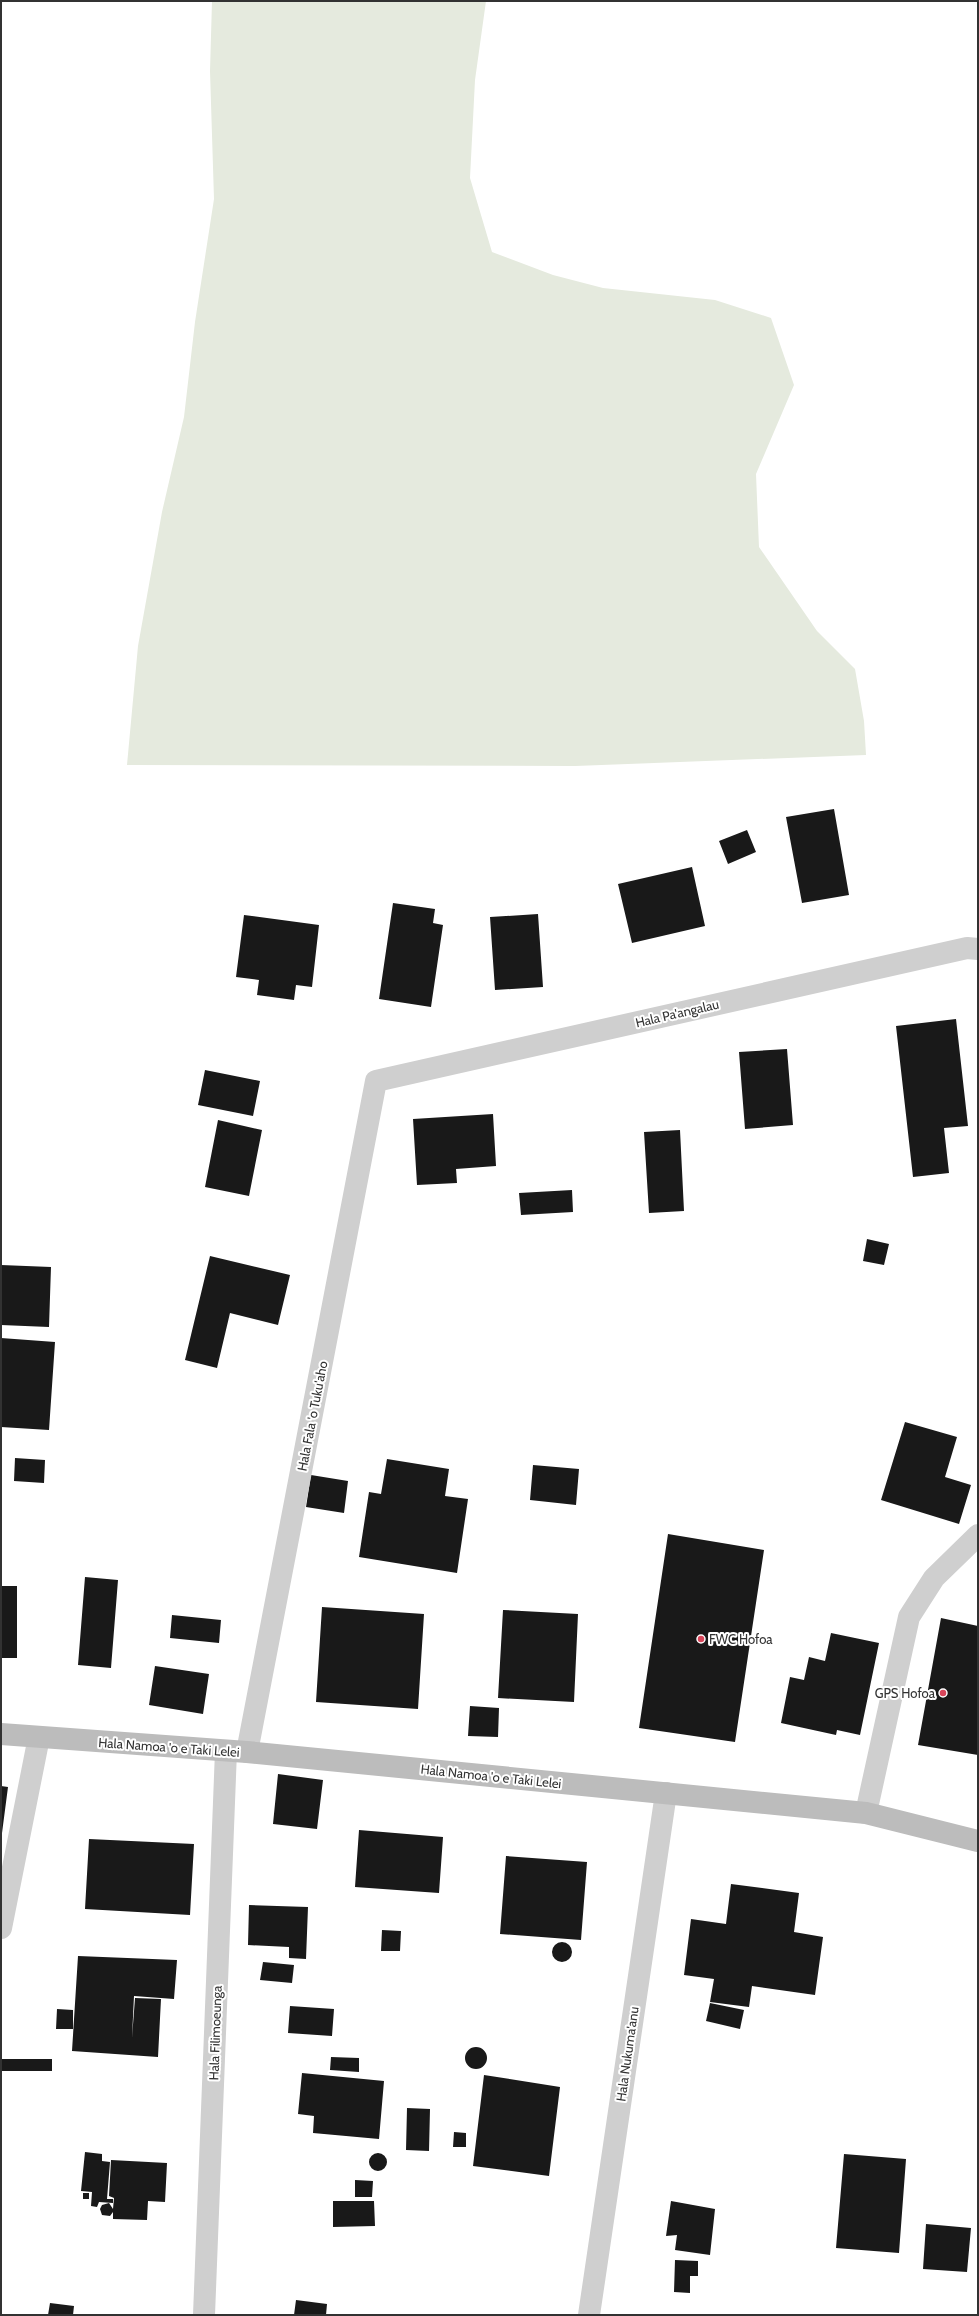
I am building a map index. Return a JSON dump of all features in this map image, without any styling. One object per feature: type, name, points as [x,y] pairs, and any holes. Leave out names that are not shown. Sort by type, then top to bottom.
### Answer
[{"type":"street","name":"Hala Pa'angalau","points":[[376,1080],[967,948],[978,949]]},
{"type":"street","name":"Hala Fala 'o Tuku'aho","points":[[237,1752],[376,1080]]},
{"type":"street","points":[[866,1813],[909,1617],[934,1578],[978,1535]]},
{"type":"street","name":"Hala Namoa 'o e Taki Lelei","points":[[1,1734],[237,1752],[866,1813],[978,1841]]},
{"type":"street","points":[[1,1928],[38,1737]]},
{"type":"street","name":"Hala Filimoeunga","points":[[204,2315],[237,1752]]},
{"type":"street","name":"Hala Nukuma'anu","points":[[589,2315],[666,1793]]},
{"type":"shaded area","points":[[212,1],[486,1],[475,80],[470,178],[492,252],[553,275],[603,288],[715,300],[771,318],[794,385],[756,474],[759,547],[817,631],[855,669],[864,721],[866,755],[575,766],[127,765],[138,646],[162,512],[184,417],[195,322],[214,199],[210,71]]},
{"type":"building","points":[[834,809],[849,895],[802,903],[786,817]]},
{"type":"building","points":[[747,830],[756,852],[728,864],[719,841]]},
{"type":"building","points":[[692,867],[705,926],[632,943],[618,884]]},
{"type":"building","points":[[393,903],[435,909],[433,923],[443,925],[431,1007],[379,999]]},
{"type":"building","points":[[538,914],[543,987],[495,990],[490,917]]},
{"type":"building","points":[[244,915],[319,925],[312,987],[296,985],[294,1000],[257,995],[259,980],[236,977]]},
{"type":"building","points":[[956,1019],[968,1126],[944,1128],[949,1173],[913,1177],[896,1026]]},
{"type":"building","points":[[787,1049],[793,1125],[745,1129],[739,1052]]},
{"type":"building","points":[[205,1070],[260,1081],[253,1116],[198,1105]]},
{"type":"building","points":[[493,1114],[496,1166],[456,1169],[457,1183],[417,1185],[413,1119]]},
{"type":"building","points":[[218,1120],[262,1130],[249,1196],[205,1187]]},
{"type":"building","points":[[680,1130],[684,1211],[649,1213],[644,1132]]},
{"type":"building","points":[[572,1190],[573,1212],[521,1215],[519,1193]]},
{"type":"building","points":[[867,1239],[889,1244],[884,1265],[863,1261]]},
{"type":"building","points":[[210,1256],[290,1275],[278,1325],[230,1313],[217,1368],[185,1360]]},
{"type":"building","points":[[1,1265],[51,1267],[49,1327],[1,1325]]},
{"type":"building","points":[[1,1338],[55,1342],[49,1430],[1,1427]]},
{"type":"building","points":[[905,1422],[957,1437],[945,1477],[971,1485],[959,1524],[881,1500]]},
{"type":"building","points":[[15,1458],[45,1460],[44,1483],[14,1481]]},
{"type":"building","points":[[387,1459],[449,1469],[445,1496],[468,1499],[457,1573],[359,1557],[369,1492],[381,1494]]},
{"type":"building","points":[[533,1465],[579,1469],[576,1505],[530,1500]]},
{"type":"building","points":[[311,1475],[348,1481],[344,1513],[306,1507]]},
{"type":"building","name":"FWC Hofoa","points":[[668,1534],[764,1550],[735,1742],[639,1728]]},
{"type":"building","points":[[85,1577],[118,1580],[111,1668],[78,1665]]},
{"type":"building","points":[[1,1586],[17,1586],[17,1658],[1,1658]]},
{"type":"building","points":[[322,1607],[424,1614],[418,1709],[316,1702]]},
{"type":"building","points":[[503,1610],[578,1614],[574,1702],[498,1698]]},
{"type":"building","points":[[172,1615],[221,1620],[219,1643],[170,1638]]},
{"type":"building","points":[[941,1618],[978,1626],[978,1755],[918,1745]]},
{"type":"building","points":[[831,1633],[879,1643],[860,1735],[837,1730],[836,1735],[781,1723],[790,1677],[804,1680],[809,1657],[825,1661]]},
{"type":"building","points":[[155,1666],[209,1674],[203,1714],[149,1705]]},
{"type":"building","points":[[470,1706],[499,1708],[498,1737],[468,1736]]},
{"type":"building","points":[[278,1774],[323,1780],[317,1829],[273,1824]]},
{"type":"building","points":[[1,1786],[8,1787],[2,1833],[1,1833]]},
{"type":"building","points":[[359,1830],[443,1837],[439,1893],[355,1887]]},
{"type":"building","points":[[89,1839],[194,1844],[190,1915],[85,1909]]},
{"type":"building","points":[[506,1856],[587,1862],[581,1940],[500,1934]]},
{"type":"building","points":[[731,1884],[799,1893],[794,1932],[823,1937],[815,1995],[752,1986],[749,2007],[710,2002],[714,1979],[684,1975],[691,1919],[726,1924]]},
{"type":"building","points":[[249,1905],[308,1907],[306,1959],[289,1958],[289,1947],[248,1945]]},
{"type":"building","points":[[382,1930],[401,1931],[400,1951],[381,1951]]},
{"type":"building","points":[[562,1942],[569,1945],[572,1952],[569,1959],[562,1962],[555,1959],[552,1952],[555,1945]]},
{"type":"building","points":[[78,1956],[177,1960],[174,1999],[134,1996],[132,2038],[135,1998],[161,1999],[158,2057],[72,2051]]},
{"type":"building","points":[[263,1962],[294,1965],[292,1983],[260,1980]]},
{"type":"building","points":[[710,2003],[744,2010],[740,2029],[706,2021]]},
{"type":"building","points":[[290,2006],[334,2009],[332,2036],[288,2033]]},
{"type":"building","points":[[57,2009],[73,2010],[73,2029],[56,2029]]},
{"type":"building","points":[[476,2047],[484,2050],[487,2058],[484,2066],[476,2069],[468,2066],[465,2058],[468,2050]]},
{"type":"building","points":[[331,2057],[359,2058],[359,2072],[330,2070]]},
{"type":"building","points":[[1,2059],[52,2059],[52,2071],[1,2071]]},
{"type":"building","points":[[302,2073],[384,2081],[379,2139],[313,2133],[314,2116],[298,2114]]},
{"type":"building","points":[[484,2075],[560,2087],[549,2176],[473,2166]]},
{"type":"building","points":[[407,2108],[430,2109],[429,2151],[406,2150]]},
{"type":"building","points":[[454,2132],[466,2133],[466,2147],[453,2147]]},
{"type":"building","points":[[85,2152],[102,2154],[102,2161],[110,2162],[107,2199],[113,2199],[113,2203],[99,2202],[97,2207],[91,2206],[92,2192],[81,2191]]},
{"type":"building","points":[[378,2153],[384,2156],[387,2162],[384,2168],[378,2171],[372,2168],[369,2162],[372,2156]]},
{"type":"building","points":[[844,2154],[906,2159],[899,2253],[836,2248]]},
{"type":"building","points":[[111,2160],[167,2163],[165,2202],[148,2201],[147,2220],[113,2219],[113,2212],[110,2216],[102,2215],[100,2209],[102,2205],[109,2203],[113,2209],[114,2198],[109,2196]]},
{"type":"building","points":[[355,2180],[373,2181],[372,2197],[355,2197]]},
{"type":"building","points":[[83,2193],[89,2193],[89,2199],[83,2199]]},
{"type":"building","points":[[333,2201],[374,2201],[375,2226],[333,2227]]},
{"type":"building","points":[[671,2201],[715,2209],[710,2255],[675,2250],[677,2235],[666,2236]]},
{"type":"building","points":[[926,2224],[971,2228],[967,2272],[923,2269]]},
{"type":"building","points":[[675,2260],[698,2261],[698,2276],[690,2276],[690,2293],[674,2292]]},
{"type":"building","points":[[296,2300],[327,2304],[326,2315],[294,2315]]},
{"type":"building","points":[[50,2303],[74,2306],[73,2315],[48,2315]]},
{"type":"place","name":"FWC Hofoa","points":[[701,1639]]},
{"type":"place","name":"GPS Hofoa","points":[[943,1693]]}]
